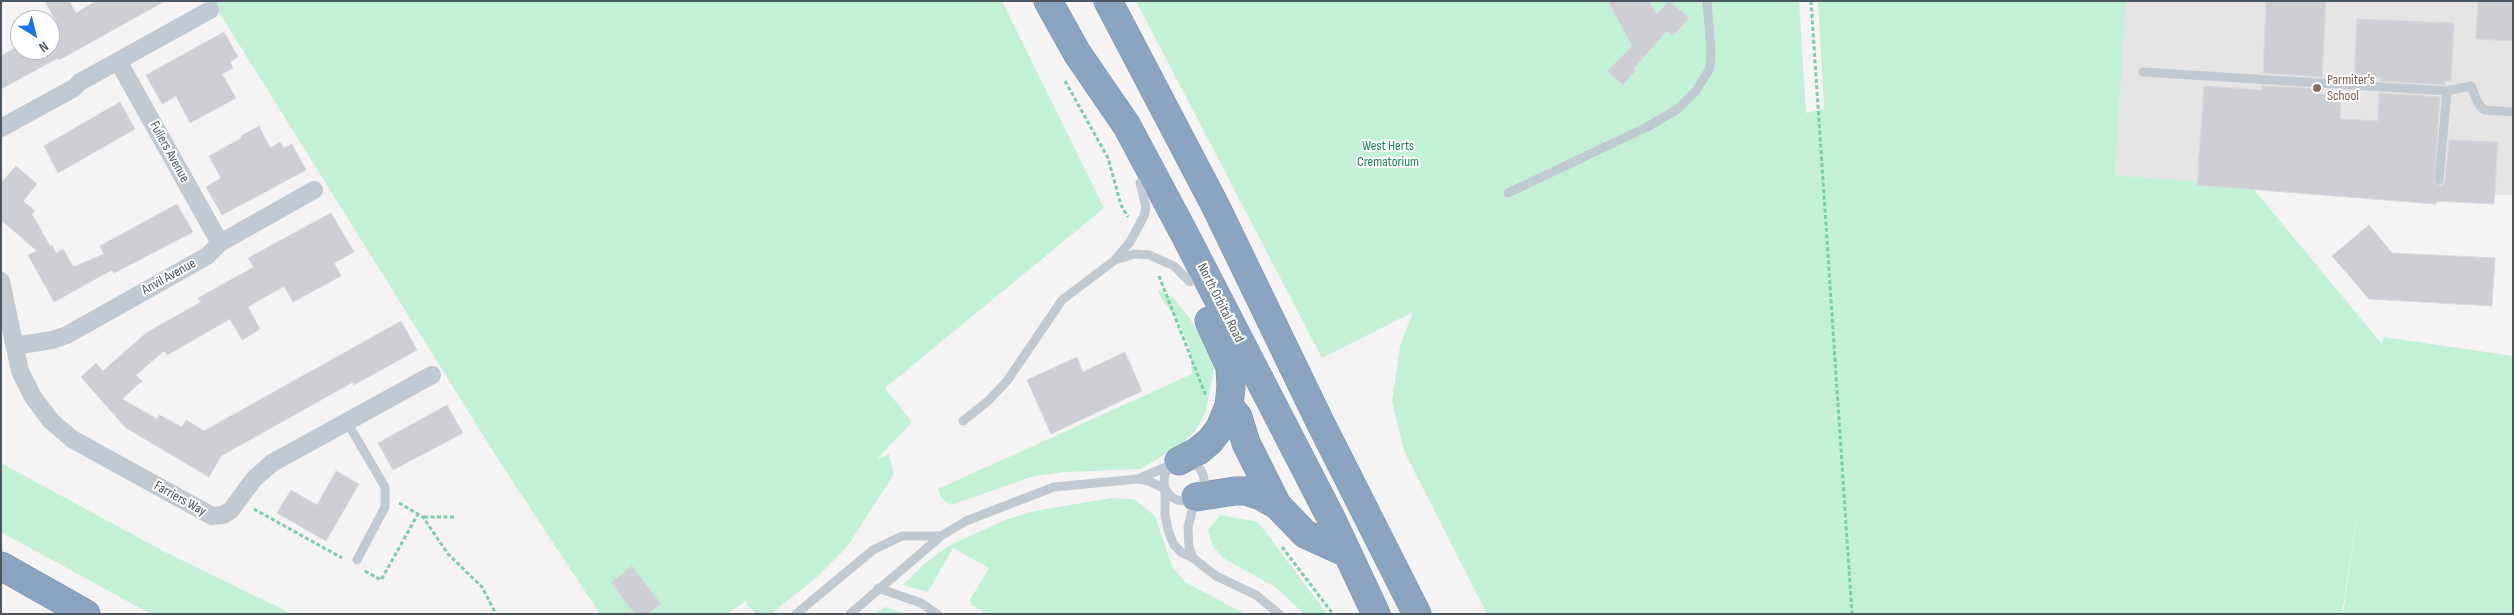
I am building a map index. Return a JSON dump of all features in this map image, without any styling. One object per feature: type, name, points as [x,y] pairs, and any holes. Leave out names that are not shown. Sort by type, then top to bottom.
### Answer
[{"type":"highway","name":"North Orbital Road","points":[[1048,1],[1068,63],[1131,134],[1347,553],[1376,614]]},
{"type":"highway","points":[[1108,1],[1215,205],[1324,431],[1417,614]]},
{"type":"highway","points":[[1068,63],[1140,183],[1230,367],[1225,417],[1198,451],[1176,463]]},
{"type":"highway","points":[[1225,417],[1238,417],[1246,443],[1277,505],[1305,534],[1347,553]]},
{"type":"highway","points":[[1196,497],[1220,492],[1246,491],[1277,505]]},
{"type":"highway","points":[[1,566],[86,614]]},
{"type":"street","points":[[1,128],[210,10]]},
{"type":"street","name":"Fullers Avenue","points":[[118,61],[220,243]]},
{"type":"street","name":"Anvil Avenue","points":[[15,346],[52,340],[67,335],[207,256],[220,243],[314,190]]},
{"type":"street","name":"Farriers Way","points":[[1,282],[20,371],[33,397],[51,422],[72,439],[212,516],[224,515],[232,510],[254,479],[272,463],[432,375]]},
{"type":"lane","points":[[1508,193],[1647,127],[1678,109],[1696,91],[1710,68],[1711,50],[1707,1]]},
{"type":"lane","points":[[2144,72],[2447,91],[2471,86],[2478,103],[2484,110],[2513,112]]},
{"type":"lane","points":[[2439,180],[2447,91]]},
{"type":"lane","points":[[963,421],[988,401],[1007,381],[1062,300],[1115,260],[1136,232],[1146,207],[1140,183]]},
{"type":"lane","points":[[1115,260],[1135,254],[1149,255],[1174,266],[1190,282]]},
{"type":"lane","points":[[346,422],[385,487],[386,495],[385,507],[354,562]]},
{"type":"lane","points":[[1138,479],[1176,463],[1193,463],[1202,472],[1204,486],[1196,497],[1188,518],[1189,547],[1193,558]]},
{"type":"lane","points":[[1176,463],[1165,475],[1165,515],[1169,533],[1174,544],[1181,552],[1193,558],[1216,576],[1256,595],[1279,614]]},
{"type":"lane","points":[[850,614],[878,588],[941,536],[989,510],[1054,487],[1138,479],[1149,480],[1166,489],[1175,499],[1182,501],[1196,497]]},
{"type":"lane","points":[[796,614],[873,550],[902,536],[941,536]]},
{"type":"lane","points":[[878,588],[921,603],[937,614]]},
{"type":"path","points":[[1811,1],[1852,614]]},
{"type":"path","points":[[1068,63],[1108,158],[1121,205],[1136,232]]},
{"type":"path","points":[[1149,255],[1158,271],[1208,403],[1208,416],[1225,417]]},
{"type":"path","points":[[386,495],[423,517],[448,554],[482,587],[496,614]]},
{"type":"path","points":[[240,501],[354,562],[381,580],[418,514]]},
{"type":"path","points":[[423,517],[456,517]]},
{"type":"path","points":[[1278,542],[1333,614]]},
{"type":"shaded area","name":"Parmiter's School","points":[[2126,1],[2513,1],[2513,195],[2356,195],[2115,175]]},
{"type":"green space","points":[[212,1],[1002,1],[1104,208],[885,388],[912,422],[877,459],[889,454],[894,474],[847,547],[817,577],[771,614],[757,614],[746,604],[747,600],[727,614],[600,614],[501,464]]},
{"type":"green space","name":"West Herts Crematorium","points":[[1136,1],[1799,1],[1806,113],[1824,109],[1818,1],[2126,1],[2115,175],[2251,186],[2382,344],[2383,337],[2513,356],[2513,614],[2343,614],[2361,488],[2342,614],[1487,614],[1404,451],[1392,401],[1400,346],[1413,312],[1322,358]]},
{"type":"green space","points":[[1158,289],[1173,298],[1188,316],[1205,343],[1214,369],[1206,411],[1195,431],[1179,446],[1140,469],[1066,472],[1034,476],[951,505],[941,498],[938,489],[1192,374],[1190,350],[1180,324],[1161,298]]},
{"type":"green space","points":[[1,463],[163,551],[292,614],[151,614],[1,532]]},
{"type":"green space","points":[[1111,498],[1134,499],[1155,516],[1172,566],[1185,582],[1245,614],[988,614],[971,605],[970,600],[989,568],[953,548],[928,592],[903,585],[924,564],[950,545],[1008,519],[1035,511]]},
{"type":"green space","points":[[1220,515],[1258,522],[1327,614],[1304,614],[1277,588],[1225,559],[1213,547],[1208,530]]},
{"type":"green space","points":[[885,607],[904,613],[905,614],[874,614]]},
{"type":"building","points":[[45,1],[69,1],[76,13],[96,1],[165,1],[60,59],[60,10],[50,10]]},
{"type":"building","points":[[1608,1],[1649,1],[1657,14],[1669,1],[1689,18],[1673,36],[1667,31],[1634,68],[1636,70],[1623,85],[1607,71],[1632,46]]},
{"type":"building","points":[[2266,1],[2326,1],[2322,77],[2263,73]]},
{"type":"building","points":[[2478,1],[2513,1],[2513,41],[2476,39]]},
{"type":"building","points":[[2357,19],[2454,23],[2451,81],[2445,81],[2445,85],[2380,81],[2381,78],[2354,76]]},
{"type":"building","points":[[224,32],[238,57],[230,62],[233,68],[222,74],[236,98],[190,123],[176,96],[162,104],[146,75]]},
{"type":"building","points":[[10,51],[10,60],[54,60],[1,89],[1,56]]},
{"type":"building","points":[[2204,86],[2262,90],[2262,86],[2322,89],[2321,94],[2341,96],[2340,119],[2378,121],[2379,93],[2440,97],[2434,183],[2441,186],[2445,181],[2449,140],[2498,142],[2494,204],[2437,201],[2436,204],[2197,185]]},
{"type":"building","points":[[120,102],[135,129],[58,173],[44,146]]},
{"type":"building","points":[[259,126],[270,148],[280,142],[284,148],[292,144],[306,170],[222,215],[206,187],[221,178],[209,156],[242,138],[241,136]]},
{"type":"building","points":[[16,166],[37,184],[23,201],[35,211],[32,214],[50,246],[52,245],[56,253],[63,249],[73,267],[104,254],[100,246],[177,204],[193,232],[114,273],[112,270],[54,302],[28,255],[37,251],[1,220],[1,183]]},
{"type":"building","points":[[331,213],[354,252],[334,263],[341,276],[293,302],[284,286],[248,307],[260,329],[242,340],[230,319],[167,355],[164,351],[136,375],[142,381],[122,399],[157,419],[159,415],[182,427],[186,420],[204,431],[401,321],[417,350],[354,385],[353,382],[221,456],[209,477],[126,428],[81,377],[96,363],[103,371],[146,333],[201,302],[198,298],[254,267],[248,258]]},
{"type":"building","points":[[2369,225],[2392,253],[2495,258],[2492,306],[2369,299],[2332,256]]},
{"type":"building","points":[[1125,352],[1142,391],[1051,434],[1027,380],[1077,357],[1083,372]]},
{"type":"building","points":[[447,405],[463,433],[393,470],[378,443]]},
{"type":"building","points":[[336,471],[359,484],[326,541],[277,513],[291,490],[317,505]]},
{"type":"building","points":[[632,566],[661,604],[647,614],[635,614],[611,583]]},
{"type":"place","name":"Parmiter's School","points":[[2317,88]]}]
